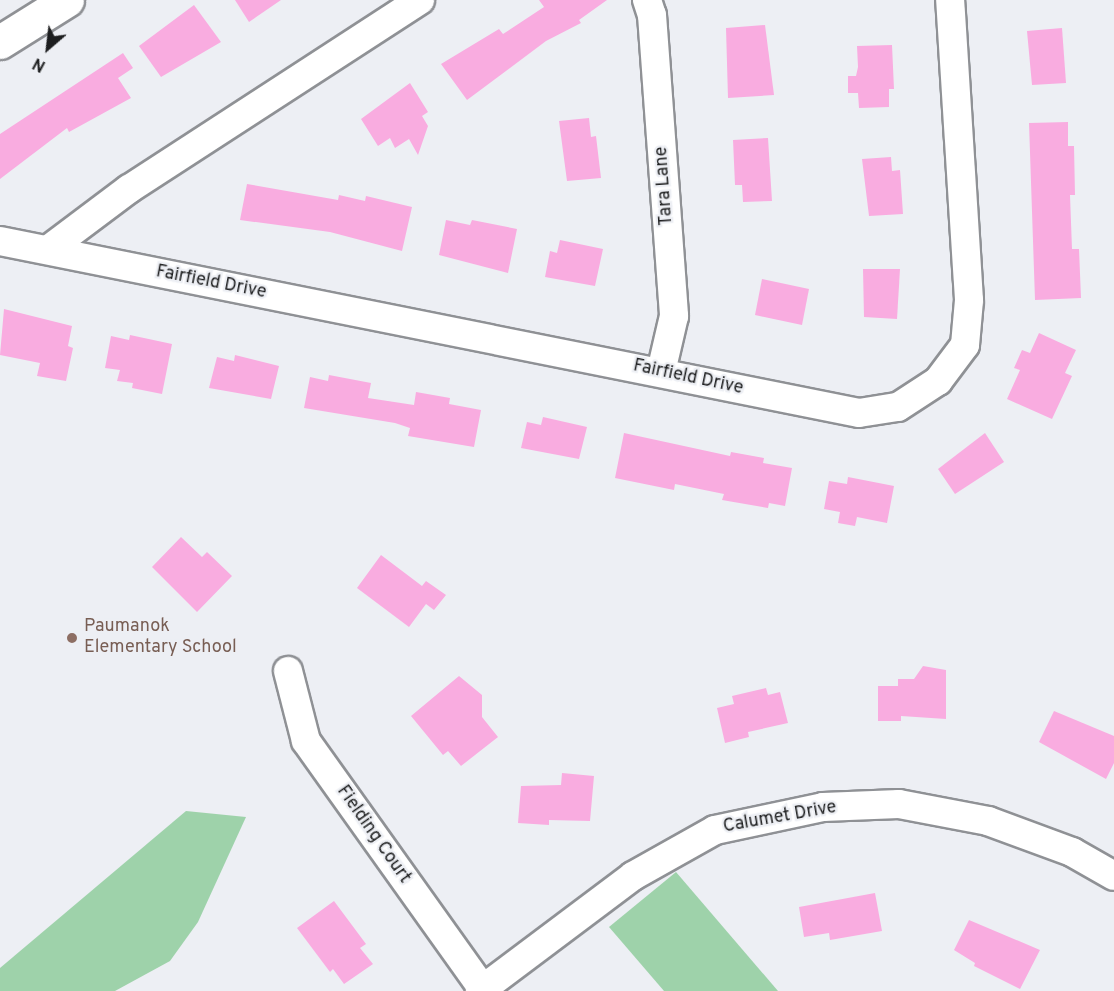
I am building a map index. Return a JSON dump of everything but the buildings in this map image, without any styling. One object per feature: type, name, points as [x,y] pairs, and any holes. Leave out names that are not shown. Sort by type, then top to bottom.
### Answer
[{"type":"main road","points":[[0,42],[67,0]]},
{"type":"street","points":[[49,249],[129,189],[420,0]]},
{"type":"street","name":"Tara Lane","points":[[647,0],[652,15],[674,316],[661,372]]},
{"type":"street","name":"Fairfield Drive","points":[[0,241],[859,413],[898,407],[938,381],[964,345],[969,300],[950,0]]},
{"type":"street","name":"Fielding Court","points":[[288,671],[306,741],[482,990]]},
{"type":"street","name":"Calumet Drive","points":[[482,990],[633,876],[715,830],[823,807],[899,804],[988,821],[1072,852],[1114,876]]},
{"type":"green space","points":[[186,811],[246,817],[198,922],[170,961],[115,991],[0,991],[0,968]]},
{"type":"green space","points":[[676,872],[778,991],[664,991],[609,927]]},
{"type":"place","name":"Paumanok Elementary School","points":[[72,638]]}]
